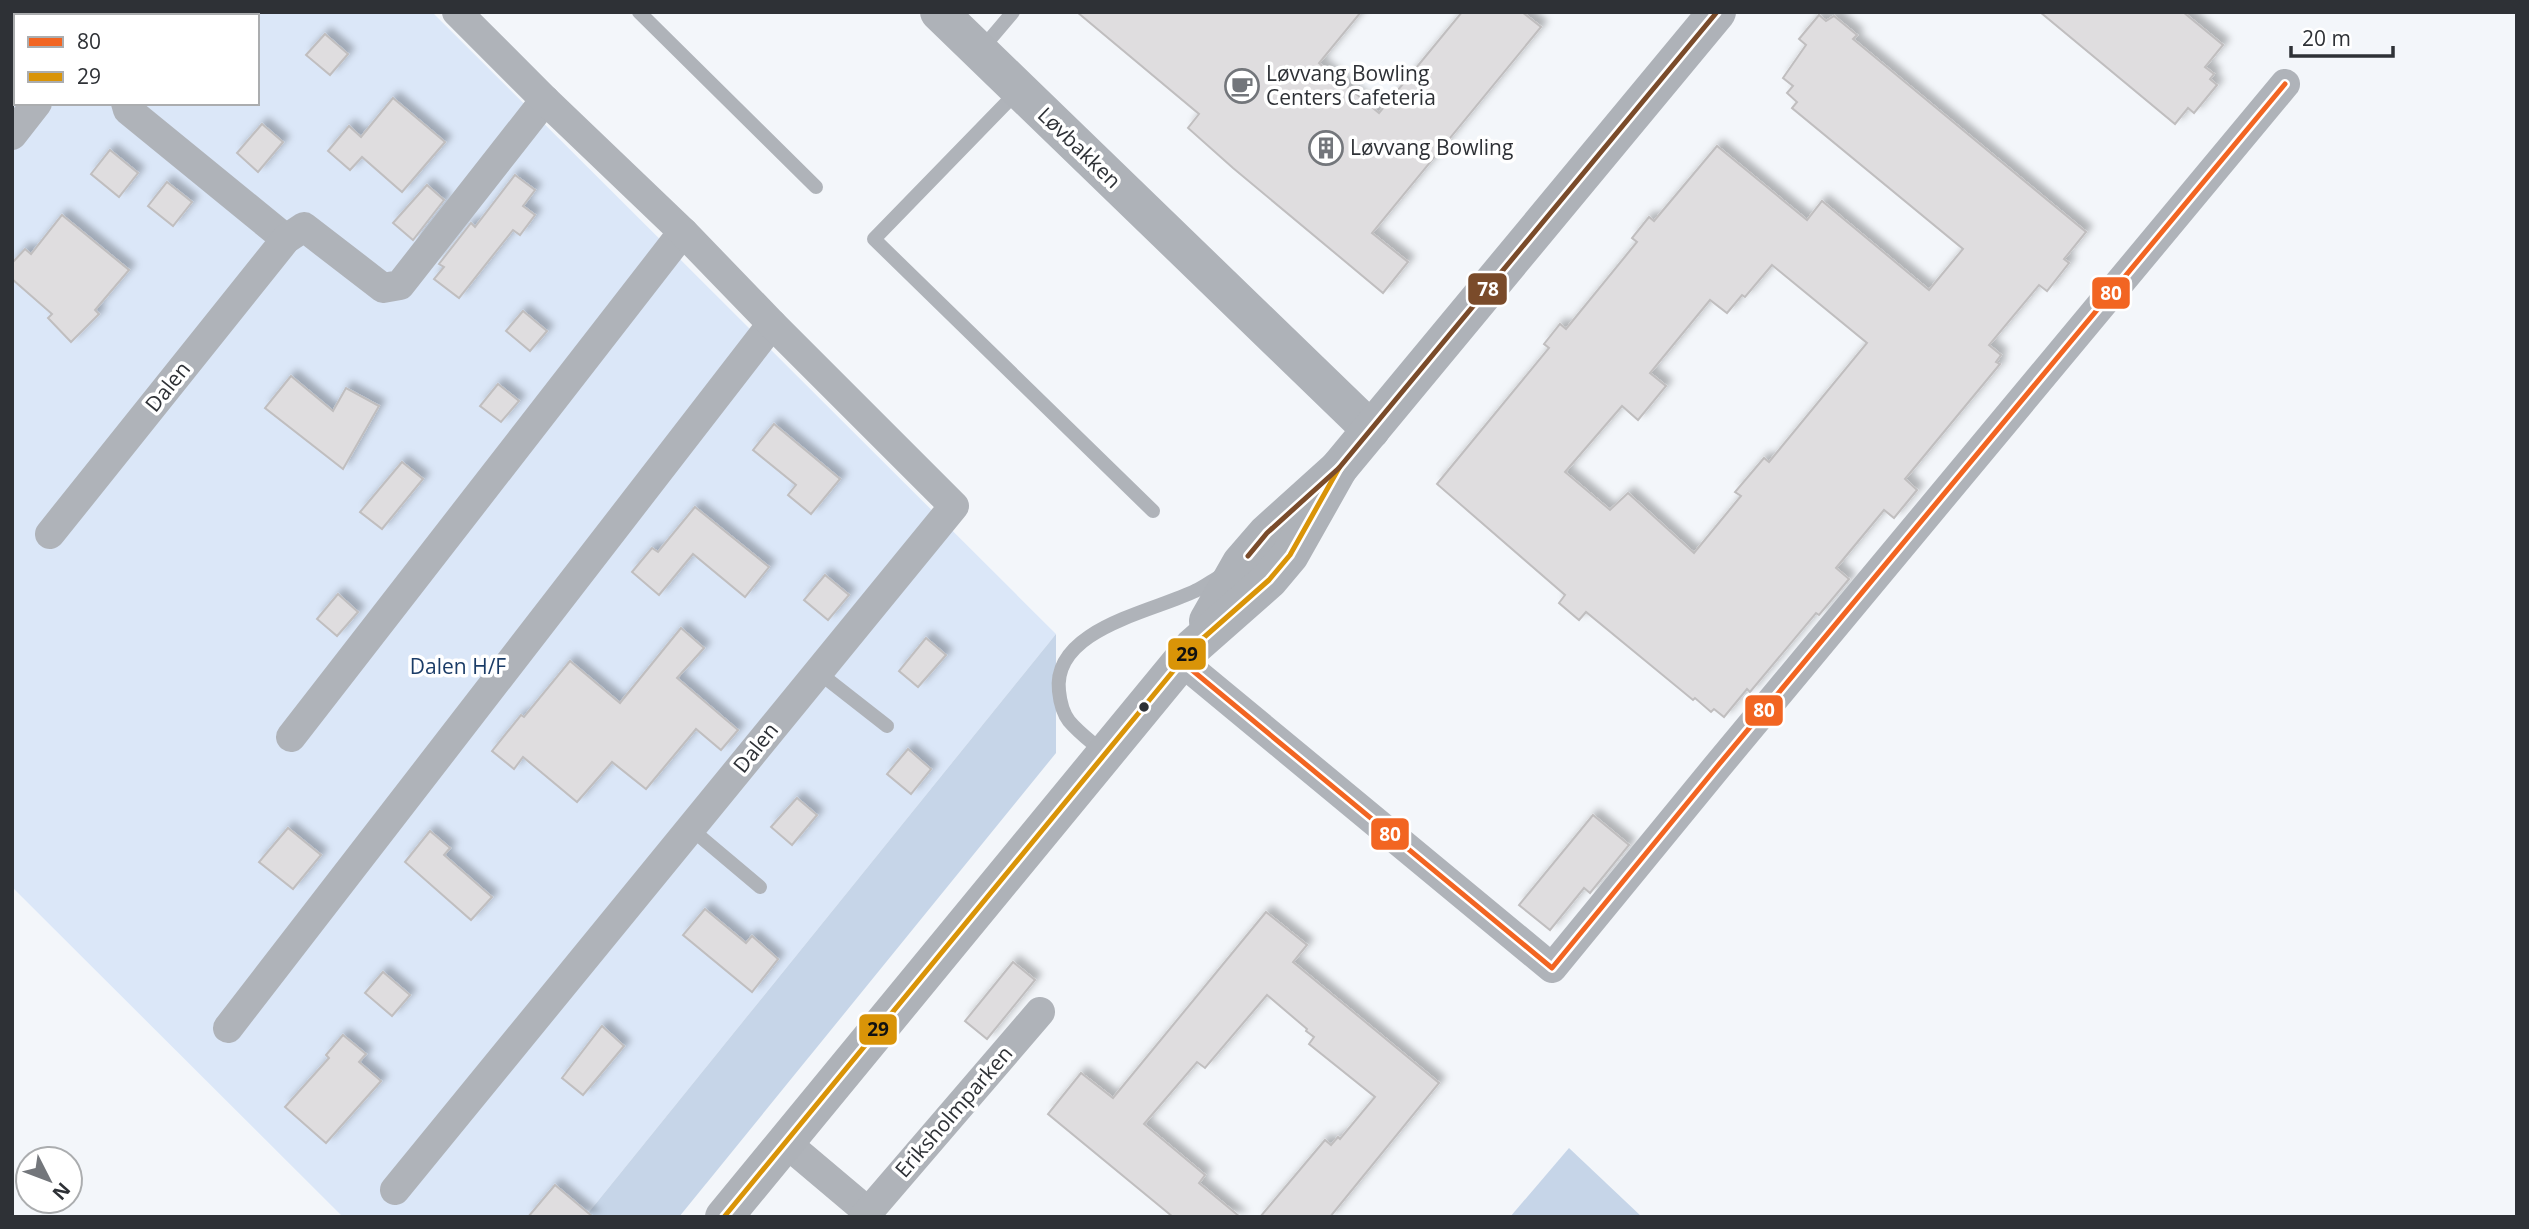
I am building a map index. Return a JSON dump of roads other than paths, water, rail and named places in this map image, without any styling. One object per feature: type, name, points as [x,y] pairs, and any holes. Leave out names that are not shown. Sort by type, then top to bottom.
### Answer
[{"type":"street","name":"Dalen","points":[[395,1190],[954,506],[683,232],[457,12]]},
{"type":"street","name":"Løvbakken","points":[[939,12],[1371,430]]},
{"type":"street","points":[[1187,654],[1241,563],[1267,533],[1339,468],[1717,12]]},
{"type":"street","points":[[1187,654],[1552,968],[2285,84]]},
{"type":"street","points":[[127,105],[128,110],[286,239],[304,228],[383,288],[400,285],[545,100]]},
{"type":"street","points":[[12,135],[35,105]]},
{"type":"street","points":[[291,737],[683,232]]},
{"type":"street","name":"Dalen","points":[[50,534],[286,239]]},
{"type":"street","points":[[228,1028],[772,324]]},
{"type":"street","points":[[724,1217],[1187,654],[1269,580],[1290,555],[1339,468]]},
{"type":"street","name":"Eriksholmparken","points":[[785,1142],[866,1214],[1040,1012]]},
{"type":"lane","points":[[639,12],[816,187]]},
{"type":"lane","points":[[979,52],[1013,12]]},
{"type":"lane","points":[[1019,90],[874,239],[1153,511]]},
{"type":"lane","points":[[1104,754],[1068,719],[1059,700],[1057,678],[1066,656],[1084,640],[1114,624],[1195,591],[1241,563]]},
{"type":"lane","points":[[818,672],[887,726]]},
{"type":"lane","points":[[690,828],[760,887]]},
{"type":"place","name":"Løvvang Bowling Centers Cafeteria","points":[[1242,86]]},
{"type":"place","name":"Løvvang Bowling","points":[[1326,148]]},
{"type":"park label","name":"Dalen H/F","points":[[458,667]]}]
